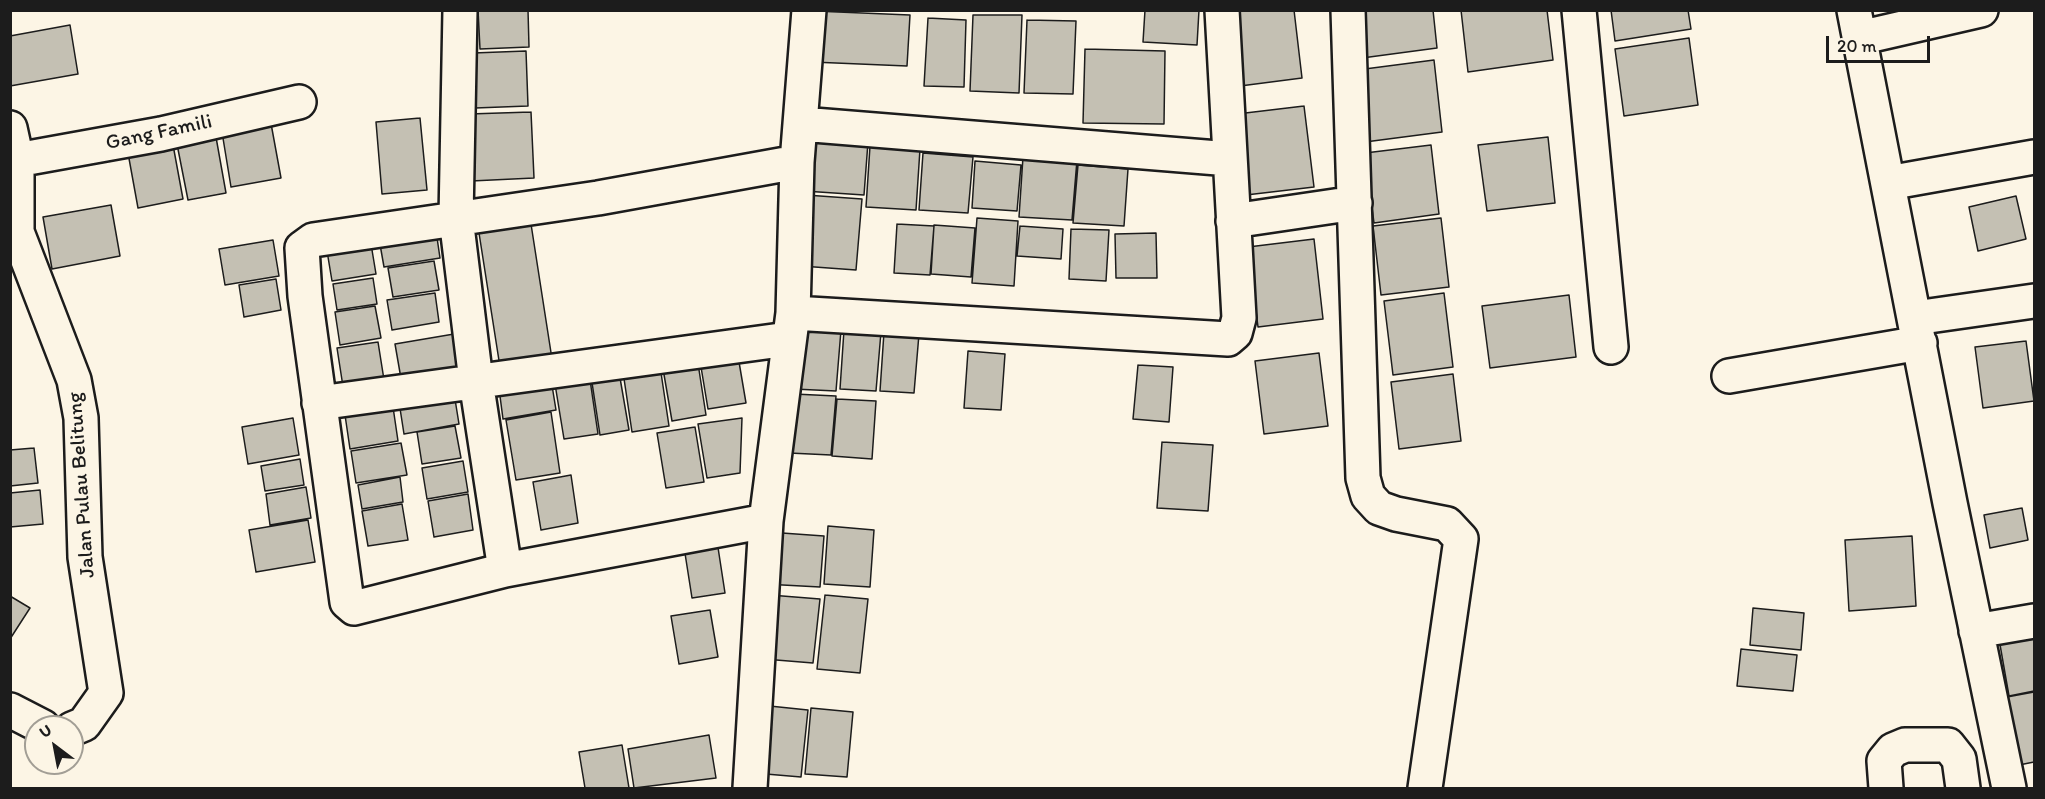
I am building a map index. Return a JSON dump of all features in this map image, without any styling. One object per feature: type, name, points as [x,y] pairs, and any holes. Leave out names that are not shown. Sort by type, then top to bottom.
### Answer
[{"type":"street","points":[[460,10],[456,218],[476,381],[506,570]]},
{"type":"street","points":[[750,789],[766,521],[791,326],[797,162],[809,10]]},
{"type":"street","points":[[319,403],[476,381],[791,326],[1228,339],[1235,333],[1239,318],[1222,10]]},
{"type":"street","points":[[1348,10],[1363,478],[1368,496],[1379,507],[1396,514],[1447,525],[1461,539],[1425,789]]},
{"type":"street","points":[[1579,10],[1611,347]]},
{"type":"street","points":[[1980,10],[1856,24],[2009,789]]},
{"type":"street","name":"Gang Famili","points":[[17,160],[161,134],[299,102]]},
{"type":"street","points":[[801,124],[1230,159]]},
{"type":"street","name":"Jalan Pulau Belitung","points":[[10,128],[17,160],[14,237],[74,380],[81,418],[85,557],[106,693],[84,724]]},
{"type":"street","points":[[1888,183],[2034,157]]},
{"type":"street","points":[[766,521],[506,570],[354,608],[350,606],[345,598],[319,403],[302,248],[313,240],[598,198],[797,162]]},
{"type":"street","points":[[1233,221],[1355,202]]},
{"type":"street","points":[[1729,376],[2034,301]]},
{"type":"street","points":[[1976,631],[2034,621]]},
{"type":"street","points":[[10,710],[24,717]]},
{"type":"street","points":[[1886,789],[1884,760],[1893,750],[1905,745],[1948,745],[1955,750],[1959,759],[1963,789]]},
{"type":"building","points":[[478,10],[528,10],[529,47],[480,49]]},
{"type":"building","points":[[1145,10],[1199,10],[1197,45],[1143,42]]},
{"type":"building","points":[[1231,10],[1294,10],[1302,78],[1240,86]]},
{"type":"building","points":[[1357,10],[1433,10],[1437,48],[1362,58]]},
{"type":"building","points":[[1461,10],[1547,10],[1553,60],[1468,72]]},
{"type":"building","points":[[1611,10],[1688,10],[1691,29],[1615,41]]},
{"type":"building","points":[[814,11],[910,15],[907,66],[812,62]]},
{"type":"building","points":[[973,15],[1022,15],[1019,93],[970,91]]},
{"type":"building","points":[[928,18],[966,20],[964,87],[924,86]]},
{"type":"building","points":[[1027,20],[1076,21],[1073,94],[1024,93]]},
{"type":"building","points":[[70,25],[78,74],[10,86],[10,36]]},
{"type":"building","points":[[1689,38],[1698,105],[1624,116],[1615,49]]},
{"type":"building","points":[[1085,49],[1165,51],[1164,124],[1083,123]]},
{"type":"building","points":[[526,51],[528,106],[475,108],[473,53]]},
{"type":"building","points":[[1434,60],[1442,132],[1365,142],[1357,70]]},
{"type":"building","points":[[1304,106],[1314,187],[1246,195],[1237,114]]},
{"type":"building","points":[[531,112],[534,178],[471,181],[469,114]]},
{"type":"building","points":[[270,118],[281,178],[231,187],[221,126]]},
{"type":"building","points":[[420,118],[427,190],[382,194],[376,122]]},
{"type":"building","points":[[214,126],[226,193],[188,200],[175,134]]},
{"type":"building","points":[[171,134],[183,199],[138,208],[126,142]]},
{"type":"building","points":[[1548,137],[1555,203],[1487,211],[1478,145]]},
{"type":"building","points":[[808,138],[868,142],[864,195],[804,191]]},
{"type":"building","points":[[1431,145],[1439,214],[1374,223],[1365,153]]},
{"type":"building","points":[[870,146],[920,149],[916,210],[866,207]]},
{"type":"building","points":[[923,153],[973,157],[968,213],[919,210]]},
{"type":"building","points":[[1023,157],[1077,160],[1072,220],[1019,217]]},
{"type":"building","points":[[975,161],[1021,165],[1017,211],[972,208]]},
{"type":"building","points":[[1078,165],[1128,169],[1124,226],[1073,223]]},
{"type":"building","points":[[806,195],[862,199],[856,270],[801,266]]},
{"type":"building","points":[[2016,196],[2026,239],[1978,251],[1969,207]]},
{"type":"building","points":[[111,205],[120,256],[52,269],[43,217]]},
{"type":"building","points":[[977,218],[1018,221],[1014,286],[972,283]]},
{"type":"building","points":[[1441,218],[1449,287],[1381,295],[1373,226]]},
{"type":"building","points":[[435,224],[440,258],[384,267],[378,233]]},
{"type":"building","points":[[531,224],[552,359],[500,367],[479,233]]},
{"type":"building","points":[[897,224],[934,226],[930,275],[894,273]]},
{"type":"building","points":[[934,225],[975,228],[971,277],[931,274]]},
{"type":"building","points":[[1020,226],[1063,229],[1061,259],[1017,256]]},
{"type":"building","points":[[1071,229],[1109,230],[1106,281],[1069,279]]},
{"type":"building","points":[[1156,233],[1157,278],[1116,278],[1115,234]]},
{"type":"building","points":[[370,238],[376,274],[332,281],[326,245]]},
{"type":"building","points":[[1314,239],[1323,319],[1258,327],[1248,247]]},
{"type":"building","points":[[273,240],[279,276],[225,285],[219,249]]},
{"type":"building","points":[[434,261],[439,290],[393,297],[388,268]]},
{"type":"building","points":[[373,278],[377,304],[337,310],[333,284]]},
{"type":"building","points":[[276,279],[281,310],[244,317],[239,285]]},
{"type":"building","points":[[435,293],[439,322],[392,330],[387,300]]},
{"type":"building","points":[[1444,293],[1453,367],[1393,375],[1384,301]]},
{"type":"building","points":[[1569,295],[1576,357],[1490,368],[1482,306]]},
{"type":"building","points":[[375,306],[381,338],[340,345],[335,312]]},
{"type":"building","points":[[798,327],[841,330],[836,391],[794,389]]},
{"type":"building","points":[[844,330],[881,332],[876,391],[840,389]]},
{"type":"building","points":[[884,332],[919,334],[914,393],[880,391]]},
{"type":"building","points":[[454,334],[462,380],[403,390],[395,344]]},
{"type":"building","points":[[2026,341],[2034,401],[1983,408],[1975,347]]},
{"type":"building","points":[[378,342],[385,386],[344,393],[337,348]]},
{"type":"building","points":[[968,351],[1005,354],[1001,410],[964,408]]},
{"type":"building","points":[[1319,353],[1328,426],[1264,434],[1255,361]]},
{"type":"building","points":[[738,356],[746,403],[708,409],[700,361]]},
{"type":"building","points":[[697,357],[706,415],[672,421],[662,363]]},
{"type":"building","points":[[1138,365],[1173,367],[1169,422],[1133,419]]},
{"type":"building","points":[[660,366],[669,426],[632,432],[623,372]]},
{"type":"building","points":[[619,372],[629,430],[600,435],[591,376]]},
{"type":"building","points":[[550,373],[556,410],[503,419],[498,381]]},
{"type":"building","points":[[589,373],[598,434],[564,439],[554,378]]},
{"type":"building","points":[[1453,374],[1461,441],[1399,449],[1391,382]]},
{"type":"building","points":[[454,393],[459,424],[404,434],[399,402]]},
{"type":"building","points":[[794,394],[836,396],[831,455],[789,453]]},
{"type":"building","points":[[837,399],[876,401],[872,459],[832,456]]},
{"type":"building","points":[[393,407],[398,441],[350,449],[345,415]]},
{"type":"building","points":[[551,412],[560,473],[516,480],[506,420]]},
{"type":"building","points":[[293,418],[299,455],[248,464],[242,427]]},
{"type":"building","points":[[742,418],[740,473],[707,478],[698,424]]},
{"type":"building","points":[[455,426],[461,458],[422,464],[417,432]]},
{"type":"building","points":[[695,427],[704,482],[666,488],[657,433]]},
{"type":"building","points":[[1162,442],[1213,445],[1208,511],[1157,508]]},
{"type":"building","points":[[401,443],[407,475],[356,483],[351,451]]},
{"type":"building","points":[[34,448],[38,483],[10,486],[10,450]]},
{"type":"building","points":[[300,459],[304,485],[265,491],[261,466]]},
{"type":"building","points":[[463,461],[468,492],[427,499],[422,468]]},
{"type":"building","points":[[571,475],[578,523],[541,530],[533,482]]},
{"type":"building","points":[[400,477],[403,502],[362,509],[358,485]]},
{"type":"building","points":[[306,487],[311,518],[270,525],[266,494]]},
{"type":"building","points":[[40,490],[43,524],[10,527],[10,493]]},
{"type":"building","points":[[468,494],[473,530],[434,537],[428,501]]},
{"type":"building","points":[[402,504],[408,540],[368,546],[362,511]]},
{"type":"building","points":[[2022,508],[2028,540],[1990,548],[1984,515]]},
{"type":"building","points":[[308,520],[315,562],[256,572],[249,530]]},
{"type":"building","points":[[828,526],[874,530],[870,587],[824,584]]},
{"type":"building","points":[[768,532],[824,536],[820,587],[764,584]]},
{"type":"building","points":[[1912,536],[1916,606],[1849,611],[1845,540]]},
{"type":"building","points":[[717,541],[725,593],[692,598],[684,547]]},
{"type":"building","points":[[770,595],[820,599],[813,663],[764,659]]},
{"type":"building","points":[[825,595],[868,599],[860,673],[817,669]]},
{"type":"building","points":[[10,596],[30,608],[10,639]]},
{"type":"building","points":[[1753,608],[1804,613],[1801,650],[1750,645]]},
{"type":"building","points":[[710,610],[718,657],[679,664],[671,616]]},
{"type":"building","points":[[2034,632],[2034,691],[2009,696],[1999,639]]},
{"type":"building","points":[[1741,649],[1797,655],[1793,691],[1737,686]]},
{"type":"building","points":[[2034,692],[2034,762],[2019,765],[2007,697]]},
{"type":"building","points":[[760,705],[808,710],[801,777],[754,773]]},
{"type":"building","points":[[811,708],[853,712],[847,777],[805,774]]},
{"type":"building","points":[[709,735],[716,778],[634,788],[628,749]]},
{"type":"building","points":[[622,745],[629,788],[585,788],[579,752]]}]
